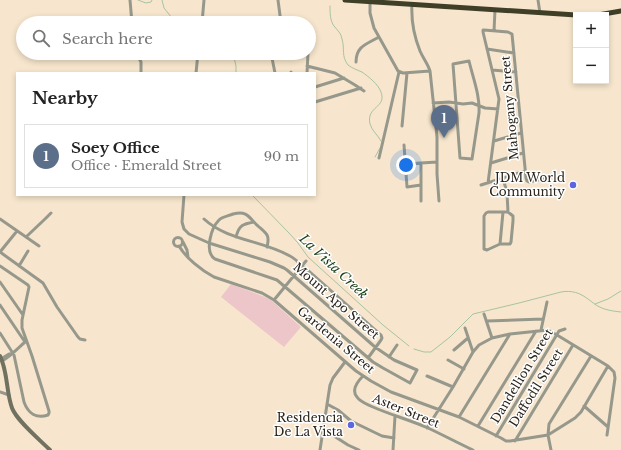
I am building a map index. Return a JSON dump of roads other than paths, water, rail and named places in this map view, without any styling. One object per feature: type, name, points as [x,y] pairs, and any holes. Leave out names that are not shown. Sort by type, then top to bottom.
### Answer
[{"type":"highway","points":[[345,0],[573,15]]},
{"type":"highway","points":[[609,13],[621,11]]},
{"type":"street","points":[[130,0],[131,16]]},
{"type":"street","points":[[203,16],[204,0]]},
{"type":"street","points":[[278,0],[279,16]]},
{"type":"street","points":[[538,0],[540,13]]},
{"type":"street","points":[[370,1],[372,22],[396,69],[403,73],[430,71]]},
{"type":"street","points":[[412,4],[412,22],[421,52],[430,71],[436,137],[439,201]]},
{"type":"street","points":[[488,183],[499,99],[483,30],[494,31],[495,10]]},
{"type":"street","name":"Mahogany Street","points":[[494,31],[509,32],[512,33],[513,36],[526,180],[529,182],[551,177]]},
{"type":"street","points":[[356,62],[356,54],[360,48],[379,37]]},
{"type":"street","points":[[487,49],[514,53]]},
{"type":"street","points":[[140,60],[141,72]]},
{"type":"street","points":[[196,72],[197,60]]},
{"type":"street","points":[[272,60],[275,72]]},
{"type":"street","points":[[307,60],[307,72]]},
{"type":"street","points":[[469,61],[479,106],[472,159],[460,158],[453,64],[469,61]]},
{"type":"street","points":[[307,66],[330,71],[364,91]]},
{"type":"street","points":[[492,70],[516,72]]},
{"type":"street","points":[[379,158],[399,72]]},
{"type":"street","points":[[402,126],[407,73]]},
{"type":"street","points":[[316,87],[344,78]]},
{"type":"street","points":[[316,102],[360,88]]},
{"type":"street","points":[[433,103],[472,103],[485,108],[498,109]]},
{"type":"street","points":[[494,141],[521,133]]},
{"type":"street","points":[[404,145],[407,187],[421,185]]},
{"type":"street","points":[[491,163],[523,153]]},
{"type":"street","points":[[405,164],[437,162]]},
{"type":"street","points":[[421,163],[422,201]]},
{"type":"street","points":[[481,186],[525,170]]},
{"type":"street","points":[[503,178],[507,193],[508,212]]},
{"type":"street","name":"Mount Apo Street","points":[[184,196],[182,224],[186,232],[209,243],[278,265],[287,270],[375,348],[389,357],[417,370],[410,383],[368,358]]},
{"type":"street","points":[[488,212],[508,212],[512,214],[513,218],[511,242],[509,244],[500,244],[487,250],[484,249],[484,216],[488,212]]},
{"type":"street","points":[[500,244],[503,212]]},
{"type":"street","points":[[26,237],[51,213]]},
{"type":"street","points":[[204,219],[214,227],[236,237],[288,255],[302,265],[380,334],[382,338],[368,358],[277,280],[213,258],[210,253],[209,243],[214,227],[220,219],[243,213],[246,214],[268,236],[268,247]]},
{"type":"street","points":[[0,219],[39,246]]},
{"type":"street","points":[[236,237],[241,226],[254,222]]},
{"type":"street","points":[[17,231],[0,252],[43,283],[57,307],[80,339],[85,340]]},
{"type":"street","points":[[177,237],[183,242],[181,245],[176,246],[174,241],[177,237]]},
{"type":"street","name":"Gardenia Street","points":[[183,242],[188,256]]},
{"type":"street","name":"Gardenia Street","points":[[179,246],[182,251],[206,273],[262,293],[274,300],[345,362],[363,376],[391,392],[459,417],[506,441],[548,435]]},
{"type":"street","points":[[19,266],[28,251]]},
{"type":"street","points":[[274,300],[306,261]]},
{"type":"street","points":[[0,266],[30,287],[23,315],[22,328],[49,411],[48,414],[44,416],[36,416],[27,408],[24,402],[15,358],[0,333]]},
{"type":"street","points":[[0,282],[23,315]]},
{"type":"street","points":[[541,330],[547,302]]},
{"type":"street","points":[[0,305],[26,341]]},
{"type":"street","points":[[484,314],[492,338]]},
{"type":"street","points":[[487,321],[543,319]]},
{"type":"street","points":[[17,330],[22,328]]},
{"type":"street","points":[[465,328],[473,352]]},
{"type":"street","name":"Dandellion Street","points":[[496,436],[560,330],[565,329]]},
{"type":"street","points":[[427,428],[473,352],[479,346],[492,338],[541,330],[550,331],[613,370],[615,375],[607,435]]},
{"type":"street","points":[[478,426],[536,331]]},
{"type":"street","points":[[459,417],[510,334]]},
{"type":"street","points":[[454,350],[468,338]]},
{"type":"street","points":[[26,341],[12,353],[1,359],[2,368],[12,407],[16,416],[50,450]]},
{"type":"street","points":[[389,357],[397,345]]},
{"type":"street","name":"Daffodil Street","points":[[515,440],[573,345]]},
{"type":"street","points":[[551,450],[548,435],[549,424],[591,356]]},
{"type":"street","points":[[448,360],[464,369]]},
{"type":"street","points":[[320,450],[330,385],[333,378],[345,362]]},
{"type":"street","points":[[548,435],[575,418],[581,412],[608,366]]},
{"type":"street","name":"Aster Street","points":[[363,376],[355,385],[354,391],[360,401],[427,428],[473,450]]},
{"type":"street","points":[[428,376],[453,387]]},
{"type":"street","points":[[0,392],[9,395]]},
{"type":"street","points":[[327,404],[338,410],[350,421],[382,436],[394,438]]},
{"type":"street","points":[[584,406],[608,426]]},
{"type":"street","points":[[393,450],[395,416]]},
{"type":"street","points":[[323,429],[348,445],[359,450]]},
{"type":"street","points":[[346,450],[348,445]]},
{"type":"waterway","name":"La Vista Creek","points":[[138,0],[146,3],[151,2],[152,0]]},
{"type":"waterway","name":"La Vista Creek","points":[[162,0],[164,8],[170,16]]},
{"type":"waterway","points":[[330,6],[330,16],[332,22],[342,37],[346,62],[348,65],[370,78],[378,86],[381,92],[381,101],[373,110],[370,118],[370,124],[381,141]]},
{"type":"waterway","name":"La Vista Creek","points":[[235,60],[236,72]]},
{"type":"waterway","points":[[375,157],[380,148]]},
{"type":"waterway","name":"La Vista Creek","points":[[253,196],[289,233],[308,257],[383,325],[409,346]]},
{"type":"waterway","points":[[595,304],[608,299],[621,291]]},
{"type":"waterway","name":"La Vista Creek","points":[[414,349],[424,352],[431,352],[450,337],[473,314],[561,292],[576,292],[602,308],[621,312]]},
{"type":"place","name":"Soey Office","points":[[444,138]]},
{"type":"place","name":"JDM World Community","points":[[573,185]]},
{"type":"place","name":"Residencia De La Vista","points":[[351,425]]}]
